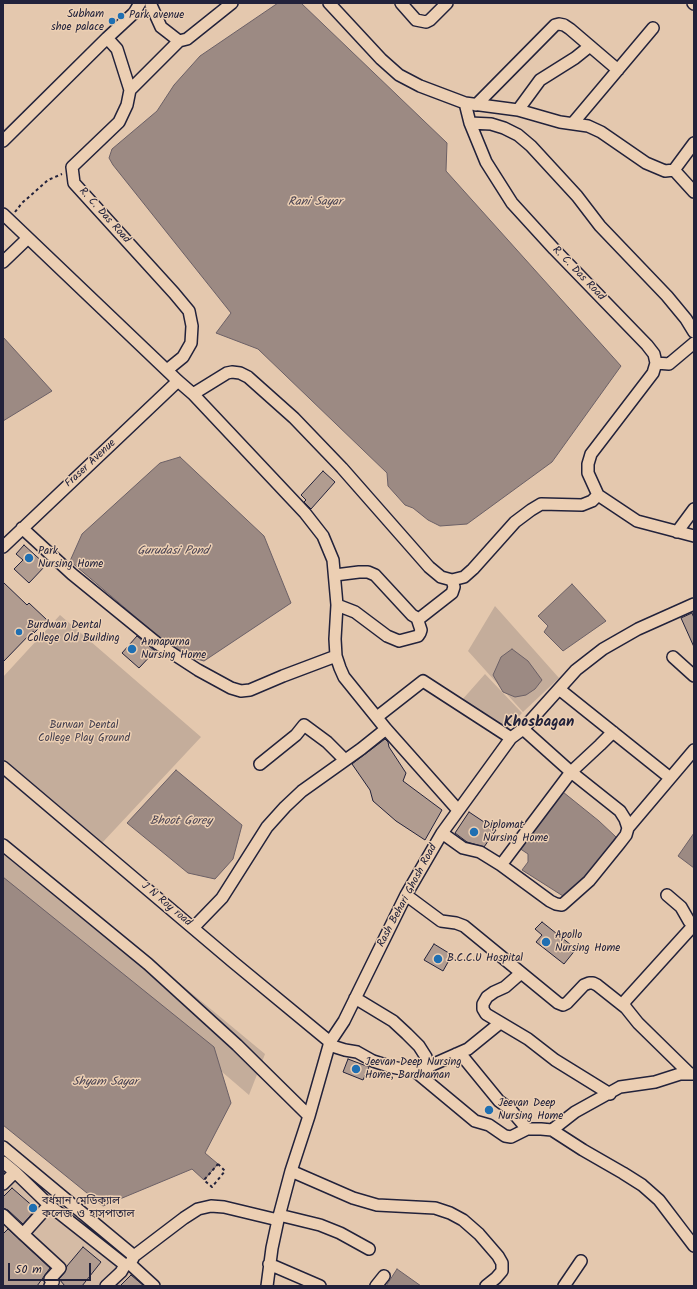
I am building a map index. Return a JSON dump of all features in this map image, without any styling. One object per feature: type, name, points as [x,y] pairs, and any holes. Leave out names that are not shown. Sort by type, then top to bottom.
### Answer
[{"type":"street","points":[[130,90],[179,41],[187,39],[232,3]]},
{"type":"street","points":[[329,3],[381,59],[399,75],[420,86],[471,104],[518,110],[560,122],[588,126],[601,132],[646,163],[665,171],[674,170],[694,143]]},
{"type":"street","points":[[400,3],[416,20],[426,22],[430,20],[447,3]]},
{"type":"street","points":[[3,141],[107,38],[146,4],[162,27],[179,41]]},
{"type":"street","points":[[471,104],[555,25],[559,24],[564,25],[618,70]]},
{"type":"street","points":[[573,124],[653,28]]},
{"type":"street","points":[[72,170],[72,167],[119,122],[127,105],[130,90],[117,49],[107,38]]},
{"type":"street","points":[[518,110],[540,80],[575,58],[590,46]]},
{"type":"street","name":"R. C. Das Road","points":[[471,104],[470,123],[486,162],[512,203],[554,249],[647,344],[654,354],[656,363]]},
{"type":"street","points":[[470,123],[491,124],[504,128],[518,135],[531,146],[577,196],[600,226],[667,296],[686,319],[694,332]]},
{"type":"street","name":"R. C. Das Road","points":[[72,170],[74,183],[189,311],[192,326],[191,343],[183,357],[167,370]]},
{"type":"street","points":[[674,170],[694,192]]},
{"type":"street","points":[[6,217],[193,394],[306,513],[323,536],[330,550],[335,575],[337,605],[335,639],[336,656],[344,677],[386,729],[458,810]]},
{"type":"street","points":[[3,262],[28,238]]},
{"type":"street","points":[[694,343],[669,364],[656,363],[653,373],[591,454],[588,464],[588,473],[598,495],[637,521],[694,536]]},
{"type":"street","points":[[193,394],[227,373],[240,373],[248,377],[294,418],[342,468],[429,567],[441,577],[452,580],[464,577],[515,522],[531,510],[542,504],[582,505],[592,501],[598,495]]},
{"type":"street","name":"Fraser Avenue","points":[[3,546],[178,381]]},
{"type":"street","points":[[677,532],[694,509]]},
{"type":"street","points":[[22,528],[72,574],[158,644],[198,670],[231,688],[241,691],[250,690],[336,656]]},
{"type":"street","points":[[335,575],[359,572],[368,572],[375,575],[412,615],[417,618],[421,630],[418,636],[399,641],[388,636],[355,612],[337,605]]},
{"type":"street","points":[[417,618],[420,618],[452,593],[454,587],[452,580]]},
{"type":"street","name":"Rash Behari Ghosh Road","points":[[267,1286],[278,1217],[330,1043],[344,1021],[406,895],[442,833],[511,738],[523,729],[576,670],[603,649],[638,629],[694,604]]},
{"type":"street","points":[[672,657],[694,676]]},
{"type":"street","points":[[377,717],[423,681],[511,738]]},
{"type":"street","points":[[559,689],[669,777]]},
{"type":"street","points":[[260,764],[296,735],[304,725],[327,742],[345,760]]},
{"type":"street","points":[[193,928],[222,898],[267,827],[285,807],[302,790],[386,729]]},
{"type":"street","points":[[523,729],[571,772],[620,811],[628,828]]},
{"type":"street","points":[[501,865],[571,772],[613,732]]},
{"type":"street","points":[[442,833],[463,848],[476,850],[501,865],[550,901],[562,905],[589,880],[626,835],[628,828],[669,777],[694,750]]},
{"type":"street","name":"J N Roy road","points":[[3,767],[330,1043]]},
{"type":"street","points":[[3,845],[148,964],[237,1045],[309,1116]]},
{"type":"street","points":[[406,895],[441,922],[456,923],[464,926],[558,1003],[567,1003],[584,985],[589,983],[597,985],[626,1008],[638,1023],[692,1074]]},
{"type":"street","points":[[626,1008],[624,1004],[626,1000],[693,927],[680,907],[667,895]]},
{"type":"street","points":[[522,973],[510,984],[494,992],[488,997],[483,1004],[482,1009],[486,1014],[528,1039],[555,1060],[610,1094]]},
{"type":"street","points":[[355,998],[393,1021],[408,1034],[419,1046],[426,1057],[429,1067]]},
{"type":"street","points":[[416,1072],[468,1049],[500,1023]]},
{"type":"street","points":[[330,1043],[345,1050],[357,1052],[373,1061],[416,1072],[478,1123],[489,1125],[505,1136],[511,1137],[527,1129],[541,1128],[552,1130],[582,1150],[611,1165],[642,1185],[659,1200],[694,1246]]},
{"type":"street","points":[[456,1054],[463,1057],[499,1100],[510,1109],[527,1129]]},
{"type":"street","points":[[552,1130],[574,1112],[610,1094],[620,1087],[655,1082],[680,1074],[692,1074]]},
{"type":"street","points":[[3,1147],[130,1261],[154,1286]]},
{"type":"street","points":[[3,1162],[49,1205],[130,1261]]},
{"type":"street","points":[[291,1171],[353,1198],[377,1205],[435,1208],[450,1212],[463,1220],[479,1234],[498,1256],[502,1263],[502,1271],[486,1286]]},
{"type":"street","points":[[3,1184],[15,1172]]},
{"type":"street","points":[[24,1234],[49,1205]]},
{"type":"street","points":[[106,1286],[130,1261],[184,1218],[198,1209],[211,1206],[278,1217],[297,1218],[333,1230],[369,1249]]},
{"type":"street","points":[[3,1215],[60,1268],[50,1279],[53,1282],[50,1286]]},
{"type":"street","points":[[564,1286],[581,1260]]},
{"type":"street","points":[[270,1264],[320,1286]]},
{"type":"street","points":[[376,1286],[384,1276]]},
{"type":"path","points":[[6,217],[48,180],[72,170]]},
{"type":"path","points":[[218,1164],[225,1171],[212,1187],[204,1180],[218,1164]]},
{"type":"shaded area","name":"বর্ধমান মেডিক্যাল কলেজ ও হাসপাতাল","points":[[3,1159],[121,1258],[150,1286],[3,1286]]},
{"type":"green space","points":[[495,606],[559,678],[523,712],[468,651]]},
{"type":"green space","name":"Burwan Dental College Play Ground","points":[[60,615],[201,737],[102,843],[3,760],[3,677]]},
{"type":"green space","points":[[485,674],[522,713],[507,729],[462,700]]},
{"type":"green space","points":[[3,837],[265,1054],[249,1095],[3,884]]},
{"type":"water","name":"Rani Sayar","points":[[278,3],[301,3],[447,143],[446,171],[621,366],[552,462],[467,524],[440,526],[428,520],[413,508],[405,505],[388,486],[387,473],[258,349],[216,333],[231,313],[109,158],[112,149],[157,111],[174,85],[200,56]]},
{"type":"water","points":[[3,337],[52,391],[3,421]]},
{"type":"water","name":"Gurudasi Pond","points":[[180,457],[264,536],[291,603],[204,661],[179,654],[70,561],[82,534],[160,463]]},
{"type":"water","points":[[572,584],[606,621],[563,651],[544,632],[548,626],[538,616]]},
{"type":"water","points":[[512,649],[528,661],[542,680],[535,689],[526,695],[515,697],[503,692],[493,675],[501,657]]},
{"type":"water","name":"Bhoot Gorey","points":[[176,770],[242,825],[233,859],[215,879],[188,873],[127,823]]},
{"type":"water","points":[[563,792],[616,837],[576,890],[571,888],[563,896],[522,870],[528,862],[528,854],[519,848]]},
{"type":"water","points":[[694,833],[694,868],[678,856]]},
{"type":"water","name":"Shyam Sayar","points":[[3,877],[214,1047],[231,1103],[205,1153],[218,1164],[204,1180],[192,1169],[103,1206],[3,1125]]},
{"type":"water","points":[[397,1269],[421,1286],[386,1286]]},
{"type":"building","points":[[323,471],[335,482],[311,509],[304,502],[306,500],[301,495]]},
{"type":"building","points":[[24,545],[46,565],[29,583],[14,569],[23,560],[16,554]]},
{"type":"building","name":"Burdwan Dental College Old Building","points":[[3,582],[27,605],[29,603],[47,620],[34,633],[33,631],[3,662]]},
{"type":"building","points":[[692,613],[694,618],[694,647],[681,618]]},
{"type":"building","points":[[137,636],[155,651],[139,668],[122,653]]},
{"type":"building","points":[[385,739],[406,773],[403,781],[442,810],[425,840],[396,821],[373,801],[370,790],[352,764]]},
{"type":"building","points":[[469,812],[496,830],[484,847],[467,842],[455,833]]},
{"type":"building","points":[[542,922],[576,949],[564,964],[536,942],[542,935],[535,929]]},
{"type":"building","points":[[434,944],[452,955],[443,971],[424,960]]},
{"type":"building","points":[[348,1059],[369,1067],[363,1080],[343,1072]]},
{"type":"building","points":[[12,1188],[36,1209],[23,1224],[8,1210],[3,1208],[3,1197]]},
{"type":"building","points":[[8,1229],[50,1268],[37,1286],[3,1286],[3,1234]]},
{"type":"building","points":[[83,1247],[101,1262],[82,1286],[65,1286],[59,1279],[65,1272],[67,1266]]},
{"type":"building","points":[[131,1275],[144,1286],[120,1286]]},
{"type":"place","name":"Park avenue","points":[[121,16]]},
{"type":"place","name":"Subham shoe palace","points":[[112,21]]},
{"type":"place","name":"Park Nursing Home","points":[[29,558]]},
{"type":"place","name":"Burdwan Dental College Old Building","points":[[19,632]]},
{"type":"place","name":"Annapurna Nursing Home","points":[[132,649]]},
{"type":"place","name":"Diplomat Nursing Home","points":[[474,832]]},
{"type":"place","name":"Apollo Nursing Home","points":[[546,942]]},
{"type":"place","name":"B.C.C.U Hospital","points":[[438,959]]},
{"type":"place","name":"Jeevan Deep Nursing Home, Bardhaman","points":[[356,1069]]},
{"type":"place","name":"Jeevan Deep Nursing Home","points":[[489,1110]]},
{"type":"place","name":"বর্ধমান মেডিক্যাল কলেজ ও হাসপাতাল","points":[[33,1208]]},
{"type":"district","name":"Khosbagan","points":[[539,723]]}]
